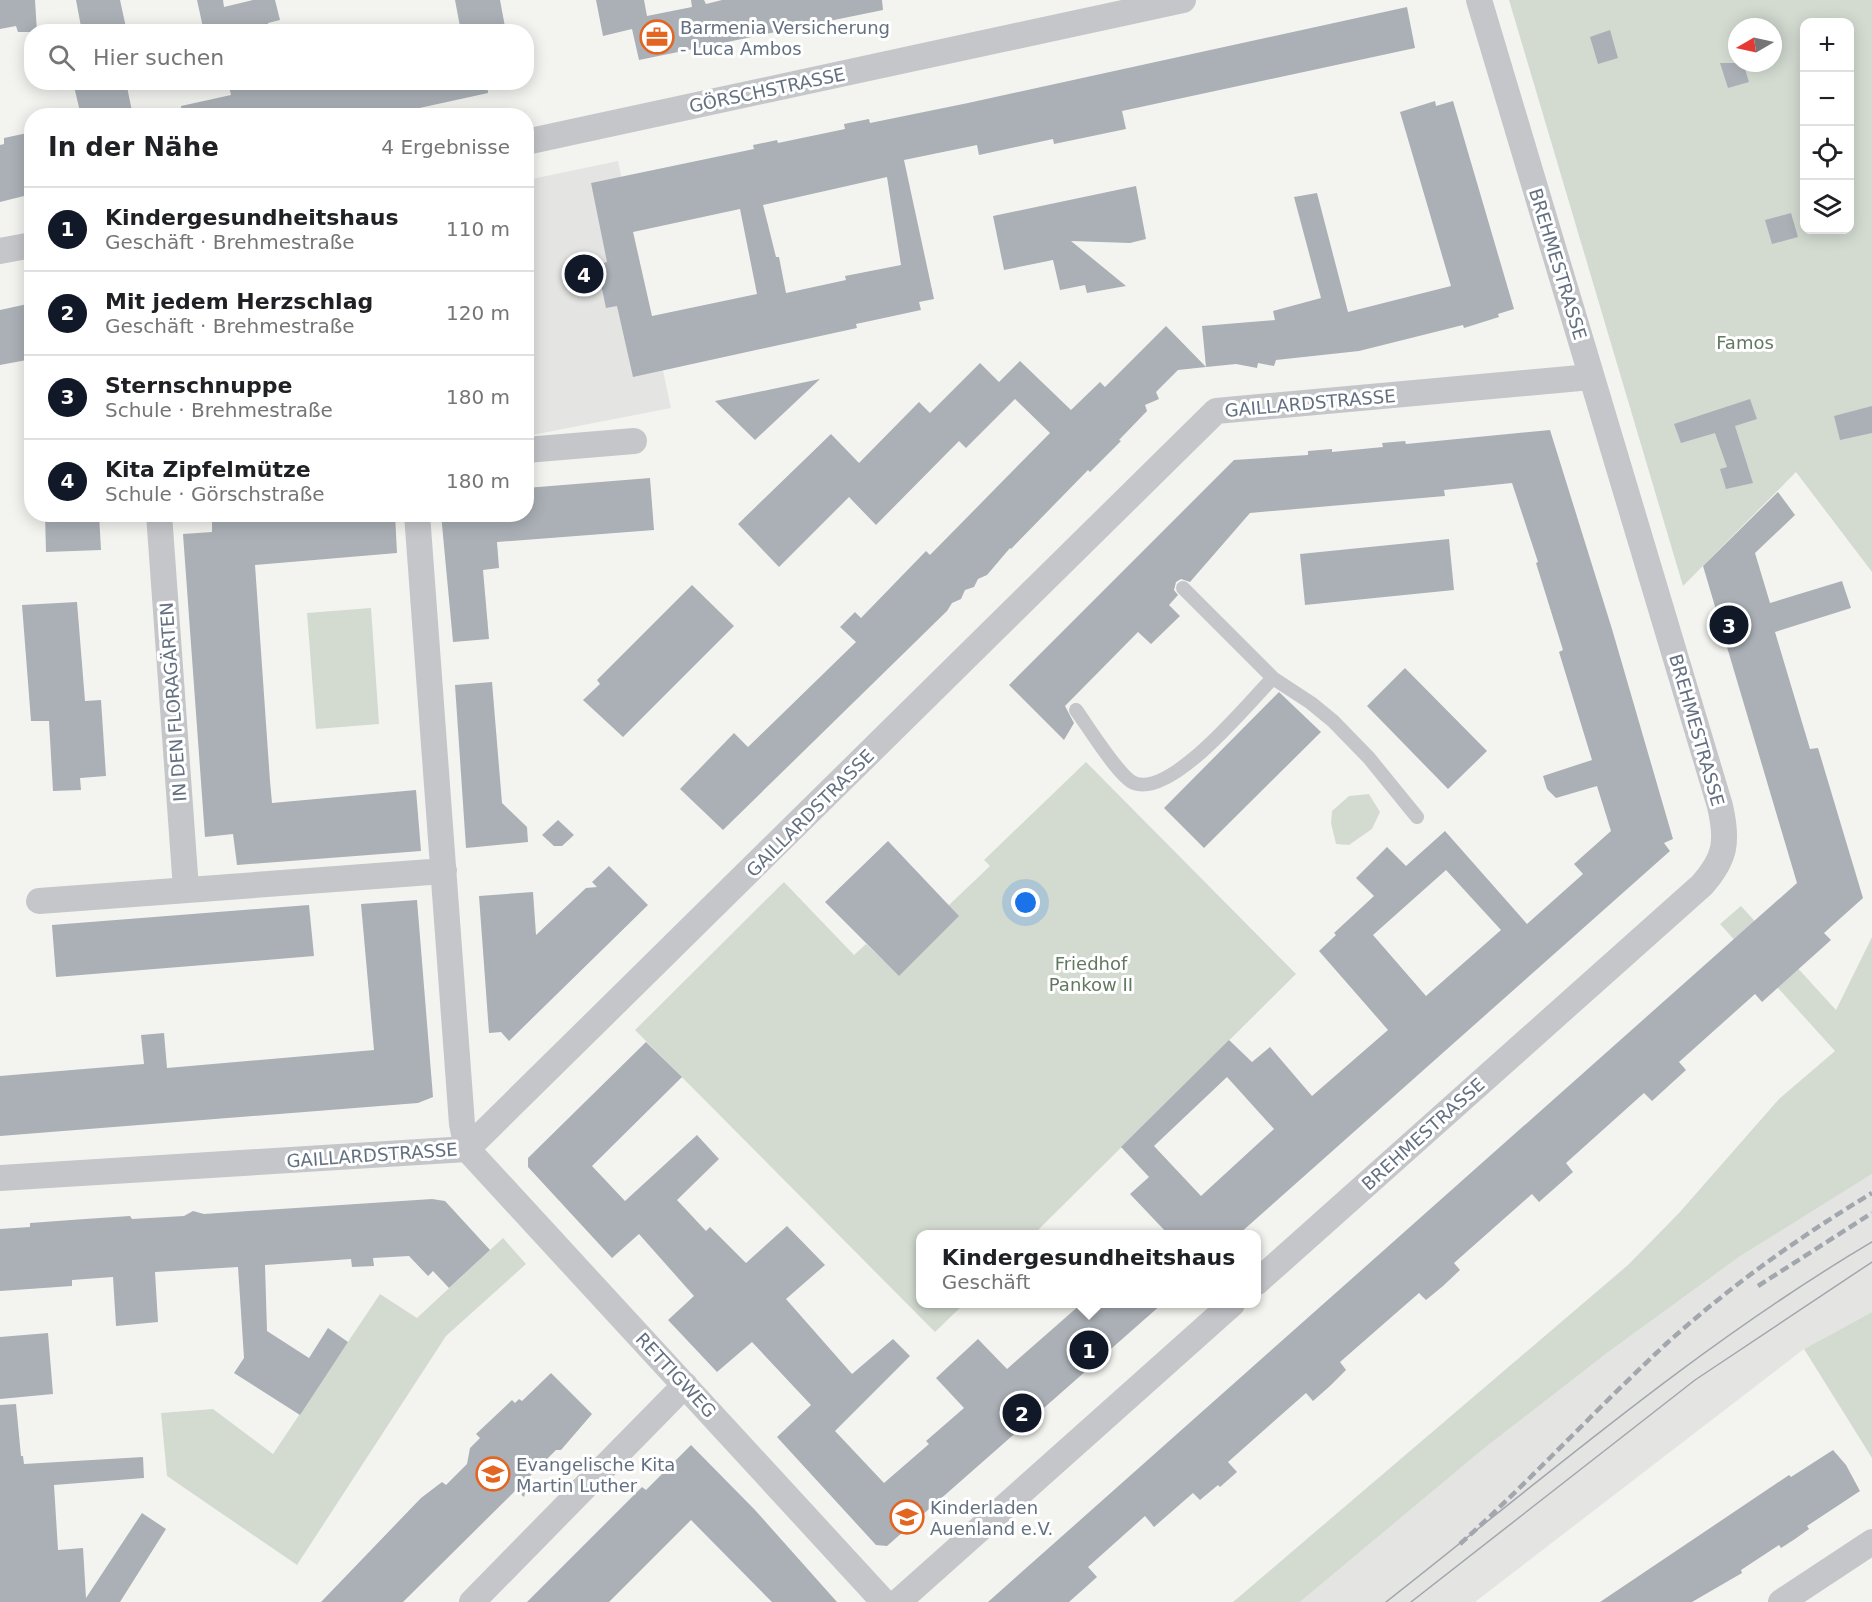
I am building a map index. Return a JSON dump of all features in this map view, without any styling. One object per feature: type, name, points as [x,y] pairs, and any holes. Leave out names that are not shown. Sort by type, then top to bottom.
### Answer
[{"type":"street","name":"GÖRSCHSTRASSE","points":[[534,140],[1183,0]]},
{"type":"street","name":"BREHMESTRASSE","points":[[1261,1278],[1702,885],[1716,870],[1724,848],[1725,829],[1719,806],[1479,0]]},
{"type":"street","points":[[0,251],[24,246]]},
{"type":"street","name":"GAILLARDSTRASSE","points":[[0,1179],[467,1149],[1216,411],[1592,377]]},
{"type":"street","points":[[534,449],[634,441]]},
{"type":"street","name":"IN DEN FLORAGÄRTEN","points":[[160,522],[186,888]]},
{"type":"street","points":[[418,522],[462,1124],[467,1149]]},
{"type":"street","points":[[39,901],[444,870]]},
{"type":"street","name":"RETTIGWEG","points":[[467,1149],[884,1602]]},
{"type":"street","points":[[898,1602],[1228,1308]]},
{"type":"street","points":[[472,1602],[685,1385]]},
{"type":"street","points":[[1780,1602],[1872,1542]]},
{"type":"lane","points":[[1183,588],[1273,678],[1311,703],[1333,721],[1369,758],[1417,817]]},
{"type":"lane","points":[[1076,710],[1122,774],[1133,783],[1150,785],[1168,779],[1192,761],[1273,678]]},
{"type":"shaded area","points":[[618,161],[671,408],[534,435],[534,179]]},
{"type":"shaded area","points":[[1872,1174],[1872,1312],[1804,1349],[1475,1602],[1300,1602],[1482,1450],[1607,1353],[1739,1257]]},
{"type":"green space","name":"Famos","points":[[1509,0],[1872,0],[1872,572],[1796,472],[1683,586]]},
{"type":"green space","points":[[371,608],[379,724],[316,729],[307,613]]},
{"type":"green space","name":"Friedhof Pankow II","points":[[1086,762],[1296,974],[1038,1230],[916,1230],[916,1308],[960,1308],[935,1332],[635,1030],[784,882],[854,955],[866,944],[899,975],[949,905],[990,866],[984,860]]},
{"type":"green space","points":[[1369,794],[1380,812],[1372,829],[1349,845],[1336,844],[1331,823],[1332,811],[1349,796]]},
{"type":"green space","points":[[1741,906],[1836,1010],[1872,937],[1872,1174],[1739,1257],[1607,1353],[1482,1450],[1300,1602],[1233,1602],[1628,1265],[1679,1213],[1779,1099],[1835,1051],[1720,924]]},
{"type":"green space","points":[[503,1238],[526,1264],[446,1336],[297,1565],[167,1476],[161,1413],[213,1409],[273,1454],[380,1294],[417,1318]]},
{"type":"green space","points":[[1872,1312],[1872,1458],[1804,1349]]},
{"type":"building","points":[[0,0],[35,0],[36,24],[24,24],[24,32],[18,32],[16,26],[0,29]]},
{"type":"building","points":[[76,0],[120,0],[125,24],[80,24]]},
{"type":"building","points":[[197,0],[223,0],[224,7],[253,0],[275,0],[280,20],[268,24],[202,24]]},
{"type":"building","points":[[455,0],[500,0],[504,24],[460,24]]},
{"type":"building","points":[[596,0],[644,0],[647,16],[692,7],[691,0],[704,0],[706,4],[722,0],[882,0],[883,10],[639,60],[632,29],[603,36]]},
{"type":"building","points":[[1407,7],[1415,48],[1122,111],[1126,129],[1054,144],[1053,139],[979,155],[977,145],[904,160],[934,299],[919,302],[921,310],[856,324],[857,328],[633,377],[617,306],[606,308],[597,265],[607,262],[591,183],[754,149],[753,145],[777,140],[778,143],[845,129],[844,124],[869,119],[870,123]],"holes":[[[887,177],[901,265],[845,276],[846,280],[786,293],[779,257],[776,257],[763,205]],[[740,209],[757,294],[652,316],[633,232]]]},
{"type":"building","points":[[1610,30],[1618,58],[1598,64],[1590,37]]},
{"type":"building","points":[[1720,63],[1728,63],[1728,72],[1746,72],[1749,82],[1728,88]]},
{"type":"building","points":[[75,90],[128,90],[131,108],[79,108]]},
{"type":"building","points":[[230,90],[488,90],[488,93],[420,108],[181,108],[181,106],[231,95]]},
{"type":"building","points":[[1435,101],[1436,106],[1453,101],[1514,309],[1498,314],[1499,317],[1464,328],[1463,325],[1359,351],[1276,360],[1274,366],[1258,363],[1257,368],[1236,364],[1206,367],[1202,326],[1275,320],[1273,311],[1321,298],[1294,197],[1317,193],[1348,312],[1451,286],[1400,112]]},
{"type":"building","points":[[24,134],[24,196],[0,202],[0,145],[4,144],[4,138]]},
{"type":"building","points":[[1136,186],[1146,239],[1130,243],[1071,241],[1126,286],[1087,293],[1085,285],[1060,290],[1053,260],[1004,270],[993,216]]},
{"type":"building","points":[[1791,213],[1798,237],[1772,244],[1765,220]]},
{"type":"building","points":[[24,305],[24,360],[0,365],[0,310]]},
{"type":"building","points":[[1166,326],[1206,367],[1178,370],[1156,392],[1159,399],[1145,405],[1147,411],[1119,440],[1121,441],[1090,472],[1088,470],[1010,548],[987,575],[978,579],[974,587],[965,590],[961,599],[952,603],[947,611],[723,830],[680,789],[734,733],[748,747],[856,642],[840,627],[855,612],[861,618],[926,551],[930,555],[1050,433],[1015,399],[966,448],[959,441],[876,525],[849,497],[779,567],[738,524],[831,434],[859,463],[919,402],[930,413],[980,363],[999,382],[1020,361],[1071,410],[1100,382],[1105,387]]},
{"type":"building","points":[[820,379],[755,440],[715,401]]},
{"type":"building","points":[[1750,399],[1757,419],[1735,426],[1753,483],[1726,489],[1720,469],[1727,467],[1715,433],[1681,443],[1674,424]]},
{"type":"building","points":[[1872,406],[1872,433],[1840,440],[1834,416]]},
{"type":"building","points":[[1550,430],[1612,629],[1673,839],[1664,843],[1670,851],[1244,1230],[1164,1230],[1130,1194],[1149,1177],[1121,1147],[1229,1040],[1252,1062],[1270,1047],[1312,1096],[1388,1030],[1319,951],[1336,935],[1334,933],[1374,896],[1356,878],[1387,847],[1406,866],[1445,831],[1527,924],[1583,874],[1574,864],[1611,831],[1597,786],[1556,798],[1547,789],[1543,776],[1592,760],[1559,652],[1563,650],[1536,563],[1538,562],[1512,483],[1444,490],[1445,496],[1250,513],[1190,582],[1181,579],[1176,582],[1174,590],[1178,595],[1169,605],[1180,616],[1151,644],[1138,632],[1065,706],[1074,723],[1064,740],[1009,685],[1234,460],[1308,455],[1308,451],[1332,449],[1332,452],[1383,447],[1382,443],[1405,441],[1406,444]],"holes":[[[1446,870],[1501,930],[1426,996],[1373,935]],[[1227,1077],[1274,1129],[1201,1196],[1154,1146]]]},
{"type":"building","points":[[650,478],[654,530],[497,542],[499,568],[483,570],[489,639],[453,642],[442,522],[534,522],[534,487]]},
{"type":"building","points":[[1778,492],[1795,515],[1755,553],[1770,603],[1842,581],[1851,608],[1775,632],[1810,749],[1818,748],[1863,898],[1824,933],[1831,940],[1762,1002],[1755,994],[1679,1062],[1686,1070],[1652,1101],[1644,1093],[1566,1163],[1573,1172],[1539,1202],[1532,1194],[1454,1263],[1460,1270],[1443,1286],[1426,1300],[1419,1293],[1340,1362],[1346,1370],[1313,1401],[1306,1393],[1228,1462],[1237,1472],[1220,1487],[1218,1485],[1200,1500],[1193,1493],[1154,1527],[1145,1516],[1088,1567],[1097,1577],[1069,1602],[988,1602],[1797,883],[1703,566]]},
{"type":"building","points":[[45,522],[99,522],[101,550],[46,552]]},
{"type":"building","points":[[212,522],[395,522],[397,553],[255,565],[270,781],[272,803],[416,790],[421,851],[237,865],[233,834],[205,837],[183,534],[212,532]]},
{"type":"building","points":[[1449,539],[1454,590],[1305,605],[1300,554]]},
{"type":"building","points":[[692,585],[734,626],[623,737],[583,700],[600,684],[597,680]]},
{"type":"building","points":[[77,602],[85,701],[101,700],[106,776],[80,778],[81,790],[53,791],[49,721],[31,721],[22,605]]},
{"type":"building","points":[[1405,668],[1487,751],[1448,789],[1367,706]]},
{"type":"building","points":[[492,682],[502,803],[527,827],[528,842],[466,848],[455,685]]},
{"type":"building","points":[[1279,692],[1321,732],[1204,848],[1164,808]]},
{"type":"building","points":[[558,820],[574,835],[562,846],[554,846],[542,835]]},
{"type":"building","points":[[888,841],[959,916],[899,976],[825,902]]},
{"type":"building","points":[[609,866],[648,905],[509,1041],[501,1032],[489,1033],[479,896],[533,892],[536,935],[586,888],[597,887],[592,882]]},
{"type":"building","points":[[417,900],[433,1097],[418,1103],[0,1136],[0,1076],[144,1064],[141,1035],[164,1033],[167,1068],[374,1050],[361,904]]},
{"type":"building","points":[[309,905],[314,956],[56,977],[52,925]]},
{"type":"building","points":[[646,1042],[682,1077],[592,1166],[625,1201],[697,1135],[719,1159],[677,1200],[706,1231],[710,1227],[746,1263],[787,1226],[825,1265],[786,1299],[852,1374],[893,1339],[910,1356],[835,1431],[884,1483],[929,1444],[926,1441],[964,1408],[936,1378],[978,1339],[1007,1369],[1076,1308],[1157,1308],[887,1546],[876,1545],[777,1437],[811,1405],[752,1342],[717,1372],[668,1320],[694,1296],[639,1234],[612,1258],[528,1167],[528,1158]]},
{"type":"building","points":[[432,1199],[445,1201],[490,1250],[449,1288],[433,1271],[428,1276],[409,1256],[373,1258],[374,1266],[352,1267],[351,1259],[265,1265],[267,1331],[309,1358],[328,1328],[348,1342],[300,1415],[234,1373],[244,1358],[238,1267],[155,1272],[158,1322],[116,1326],[113,1277],[72,1280],[72,1286],[0,1291],[0,1229],[30,1227],[30,1223],[85,1219],[184,1216],[193,1211],[204,1214]]},
{"type":"building","points":[[48,1333],[53,1394],[0,1399],[0,1337]]},
{"type":"building","points":[[551,1373],[592,1414],[561,1450],[556,1450],[529,1477],[524,1497],[516,1490],[403,1602],[321,1602],[421,1498],[442,1482],[446,1485],[467,1464],[470,1448],[480,1438],[476,1434],[512,1400],[515,1403],[519,1399],[522,1401]]},
{"type":"building","points":[[16,1404],[21,1456],[23,1456],[24,1464],[143,1457],[144,1478],[54,1485],[58,1550],[83,1548],[86,1598],[142,1513],[166,1529],[120,1602],[0,1602],[0,1405]]},
{"type":"building","points":[[691,1445],[755,1510],[837,1602],[772,1602],[691,1520],[609,1602],[527,1602],[642,1487],[646,1490]]},
{"type":"building","points":[[1833,1450],[1846,1465],[1860,1491],[1807,1526],[1809,1529],[1795,1539],[1781,1548],[1779,1545],[1741,1570],[1742,1573],[1692,1602],[1600,1602],[1789,1475],[1791,1477]]},
{"type":"tram line","points":[[1386,1602],[1684,1368],[1745,1324],[1872,1242]]},
{"type":"tram line","points":[[1411,1602],[1695,1380],[1872,1262]]},
{"type":"railway","points":[[1460,1544],[1690,1323],[1765,1264],[1872,1193]]},
{"type":"railway","points":[[1758,1286],[1872,1213]]},
{"type":"place","name":"Barmenia Versicherung - Luca Ambos","points":[[657,37]]},
{"type":"place","name":"Kita Zipfelmütze","points":[[584,274]]},
{"type":"place","name":"Sternschnuppe","points":[[1729,625]]},
{"type":"place","name":"Kindergesundheitshaus","points":[[1089,1350]]},
{"type":"place","name":"Mit jedem Herzschlag","points":[[1022,1413]]},
{"type":"place","name":"Evangelische Kita Martin Luther","points":[[493,1474]]},
{"type":"place","name":"Kinderladen Auenland e.V.","points":[[907,1517]]}]
